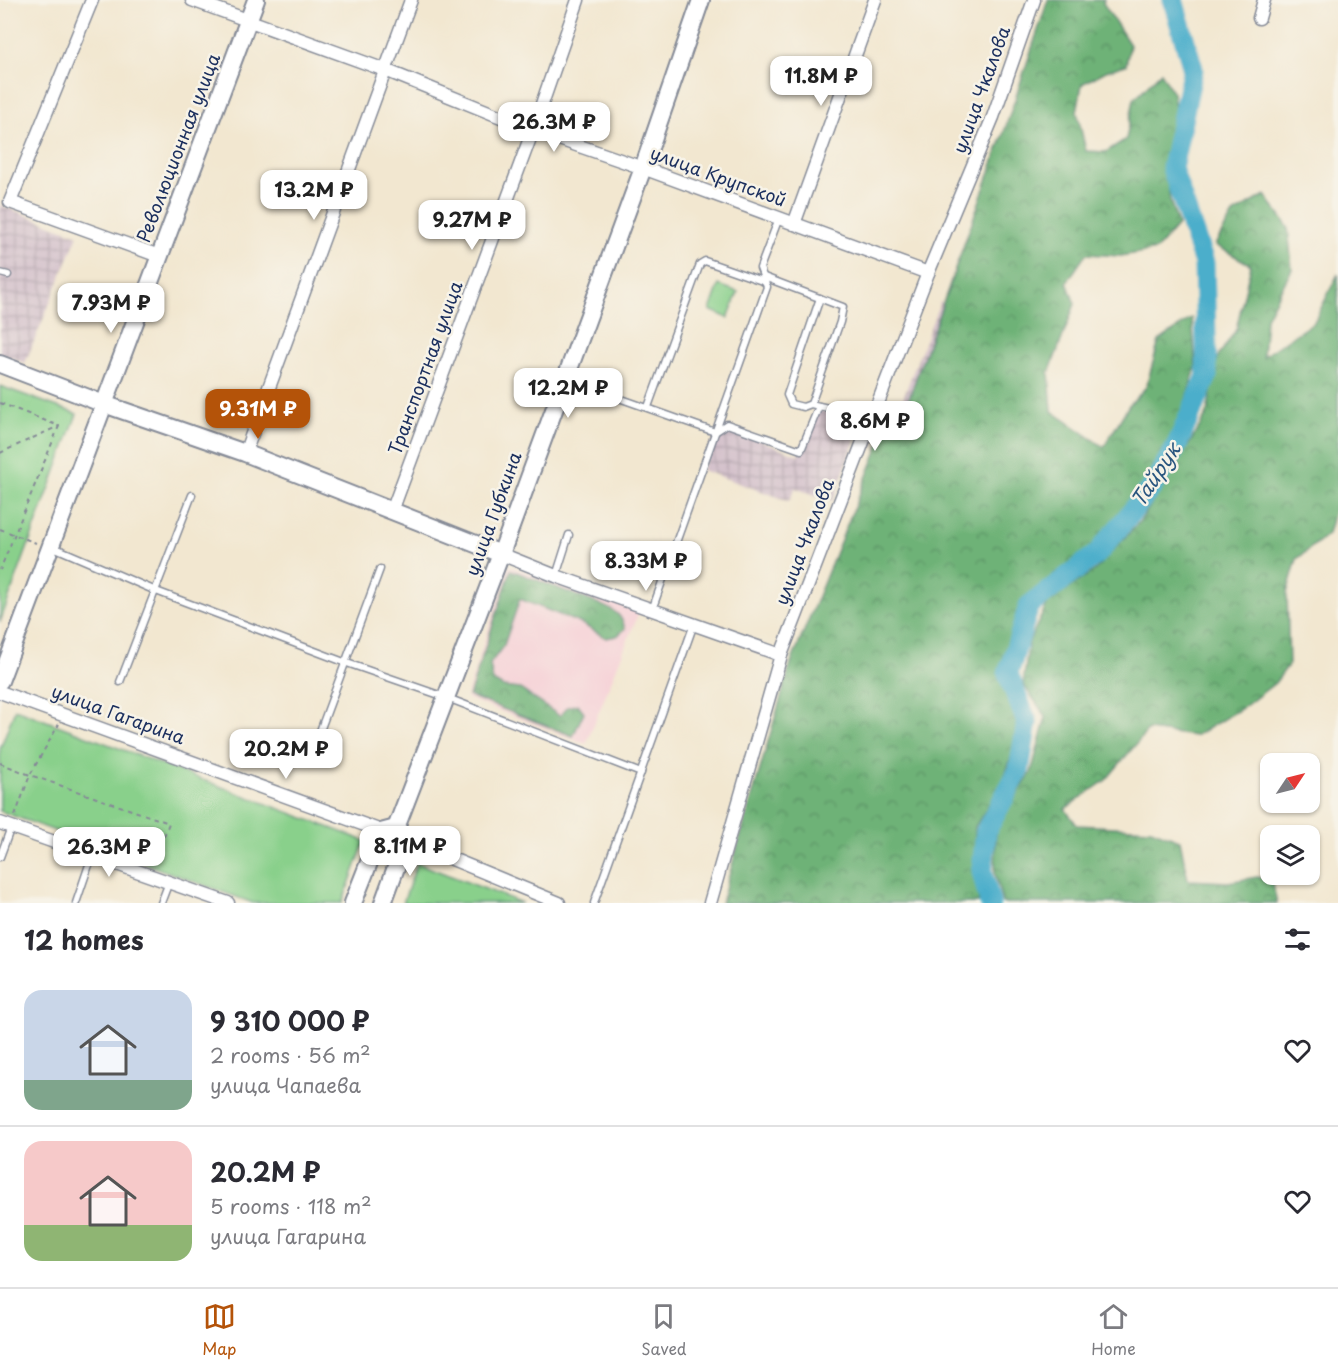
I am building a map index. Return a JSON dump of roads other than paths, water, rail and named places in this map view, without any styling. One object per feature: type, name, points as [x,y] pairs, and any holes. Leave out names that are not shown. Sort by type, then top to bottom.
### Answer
[{"type":"street","points":[[92,0],[10,202],[159,256]]},
{"type":"street","name":"улица Крупской","points":[[192,0],[385,70],[533,130],[928,273]]},
{"type":"street","name":"Революционная улица","points":[[0,681],[256,0]]},
{"type":"street","points":[[245,453],[411,0]]},
{"type":"street","name":"Транспортная улица","points":[[392,511],[533,130],[578,0]]},
{"type":"street","name":"улица Губкина","points":[[353,903],[394,833],[501,554],[643,168],[701,0]]},
{"type":"street","points":[[794,224],[875,0]]},
{"type":"street","name":"улица Чкалова","points":[[710,903],[781,655],[928,273],[993,117],[1034,0]]},
{"type":"street","points":[[1259,18],[1264,0]]},
{"type":"street","points":[[0,364],[104,404],[245,453],[556,576],[781,655]]},
{"type":"street","name":"улица Гагарина","points":[[0,692],[394,833],[559,903]]},
{"type":"street","points":[[5,825],[228,903]]},
{"type":"street","name":"улица Губкина","points":[[383,903],[394,833]]},
{"type":"lane","points":[[652,610],[767,287],[760,268],[779,218]]},
{"type":"lane","points":[[648,407],[700,264],[705,261],[843,307],[840,322],[811,404]]},
{"type":"lane","points":[[0,273],[8,275]]},
{"type":"lane","points":[[820,298],[787,395],[791,404],[803,407],[811,404],[872,418]]},
{"type":"lane","points":[[565,379],[716,432]]},
{"type":"lane","points":[[716,432],[727,424],[801,450],[819,406]]},
{"type":"lane","points":[[120,682],[192,495]]},
{"type":"lane","points":[[556,576],[569,535]]},
{"type":"lane","points":[[50,547],[156,591],[344,662],[445,697],[641,773]]},
{"type":"lane","points":[[310,758],[380,569]]},
{"type":"lane","points":[[594,903],[694,624]]},
{"type":"lane","points":[[0,857],[5,825]]},
{"type":"lane","points":[[76,903],[92,856]]},
{"type":"lane","points":[[161,903],[169,882]]},
{"type":"waterway","name":"Тайрук","points":[[990,903],[982,871],[986,831],[1019,770],[1027,722],[1008,674],[1029,606],[1098,553],[1152,487],[1176,447],[1207,376],[1204,263],[1172,168],[1193,69],[1173,0]]}]
